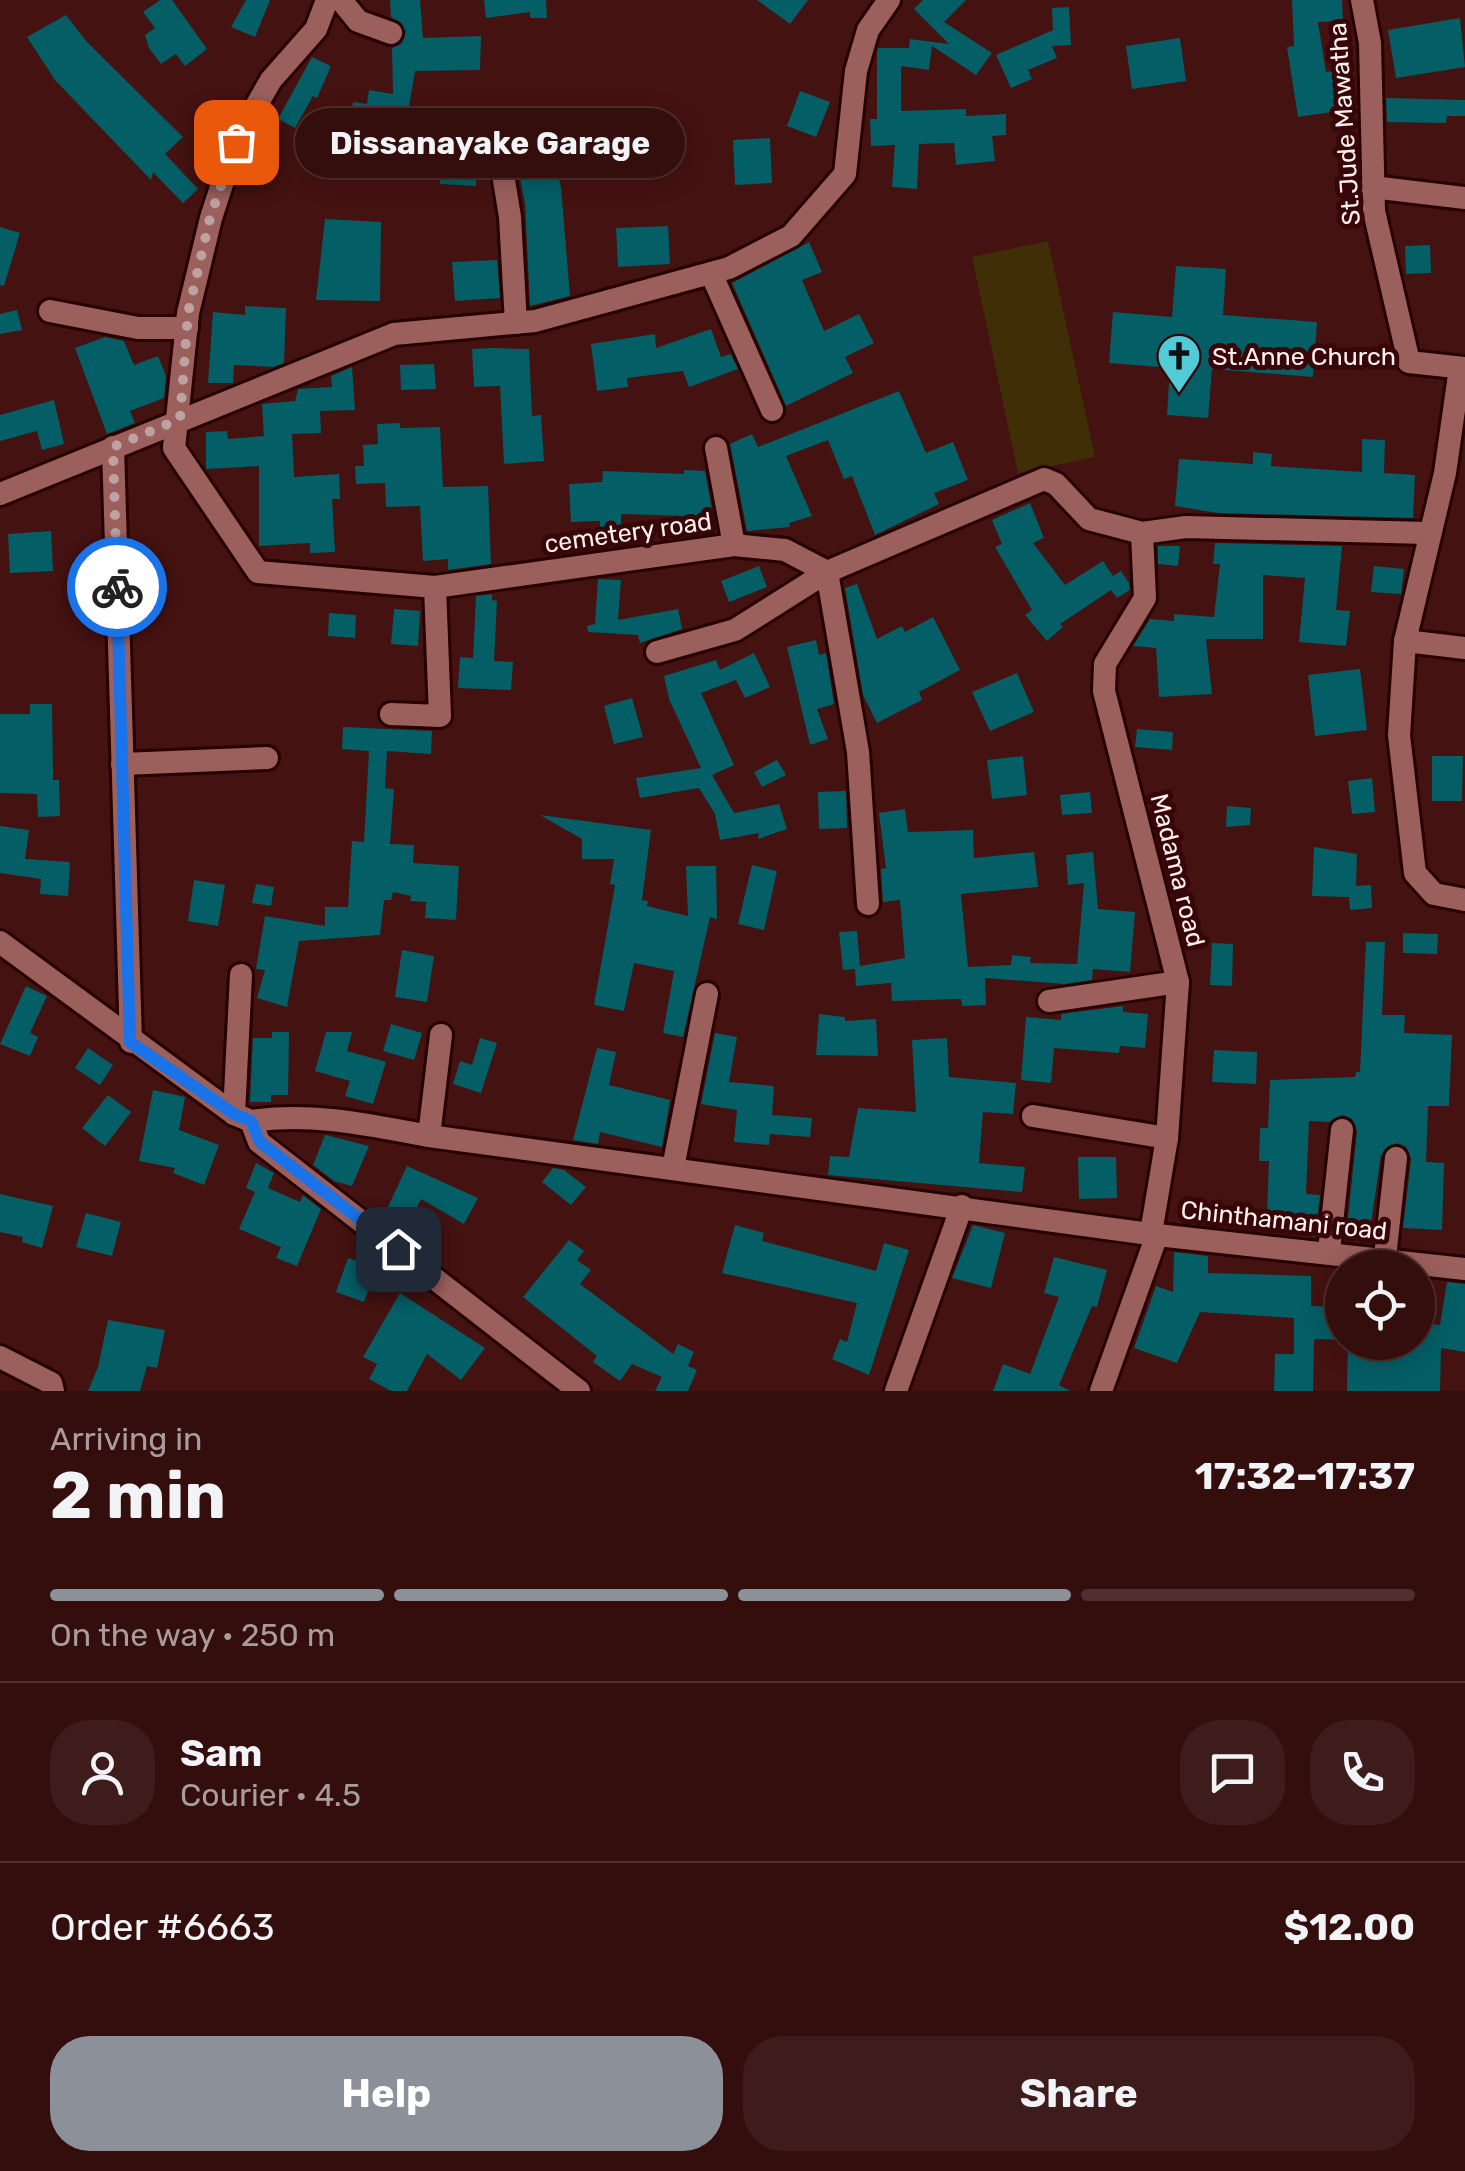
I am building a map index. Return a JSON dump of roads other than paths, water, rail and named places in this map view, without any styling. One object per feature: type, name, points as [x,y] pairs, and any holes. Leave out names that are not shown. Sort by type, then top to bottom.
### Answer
[{"type":"street","points":[[180,419],[187,328],[210,218],[236,142],[270,80],[316,30],[327,0]]},
{"type":"street","points":[[341,0],[358,21],[391,33]]},
{"type":"street","points":[[0,494],[394,334],[516,323],[711,273],[791,236],[845,174],[856,71],[868,30],[889,0]]},
{"type":"street","name":"St.Jude Mawatha","points":[[1362,0],[1370,43],[1372,187],[1409,362],[1463,368]]},
{"type":"street","points":[[497,137],[510,217],[516,323]]},
{"type":"street","points":[[1372,187],[1465,198]]},
{"type":"street","points":[[711,273],[772,410]]},
{"type":"street","points":[[50,311],[138,328],[187,328]]},
{"type":"street","points":[[1463,368],[1445,473],[1427,533],[1405,640],[1399,736],[1415,873],[1434,894],[1465,900]]},
{"type":"street","name":"cemetery road","points":[[180,419],[174,448],[258,572],[435,587],[734,546],[784,550],[826,572]]},
{"type":"street","points":[[113,447],[130,1042]]},
{"type":"street","points":[[716,448],[734,546]]},
{"type":"street","points":[[657,652],[736,630],[826,572],[1044,479],[1056,484],[1089,519],[1142,533],[1186,528],[1427,533]]},
{"type":"street","name":"Madama road","points":[[1101,1391],[1154,1234],[1167,1138],[1178,982],[1104,691],[1105,664],[1146,598],[1142,533]]},
{"type":"street","points":[[826,572],[858,752],[868,904]]},
{"type":"street","points":[[391,714],[440,716],[435,587]]},
{"type":"street","points":[[1405,640],[1465,648]]},
{"type":"street","points":[[122,764],[267,758]]},
{"type":"street","points":[[0,942],[130,1042],[242,1118],[273,1153],[579,1391]]},
{"type":"street","points":[[241,975],[242,1118]]},
{"type":"street","points":[[1049,1002],[1178,982]]},
{"type":"street","points":[[673,1168],[707,994]]},
{"type":"street","points":[[430,1136],[441,1035]]},
{"type":"street","points":[[1033,1116],[1167,1138]]},
{"type":"street","name":"Chinthamani road","points":[[242,1118],[331,1118],[430,1136],[1154,1234],[1325,1251]]},
{"type":"street","points":[[1330,1250],[1342,1130]]},
{"type":"street","points":[[1387,1250],[1396,1158]]},
{"type":"street","points":[[896,1391],[962,1206]]},
{"type":"street","name":"Chinthamani road","points":[[1435,1265],[1465,1269]]},
{"type":"street","points":[[0,1357],[51,1383],[53,1391]]},
{"type":"place","name":"Dissanayake Garage","points":[[236,142]]},
{"type":"place","name":"St.Anne Church","points":[[1179,394]]}]
